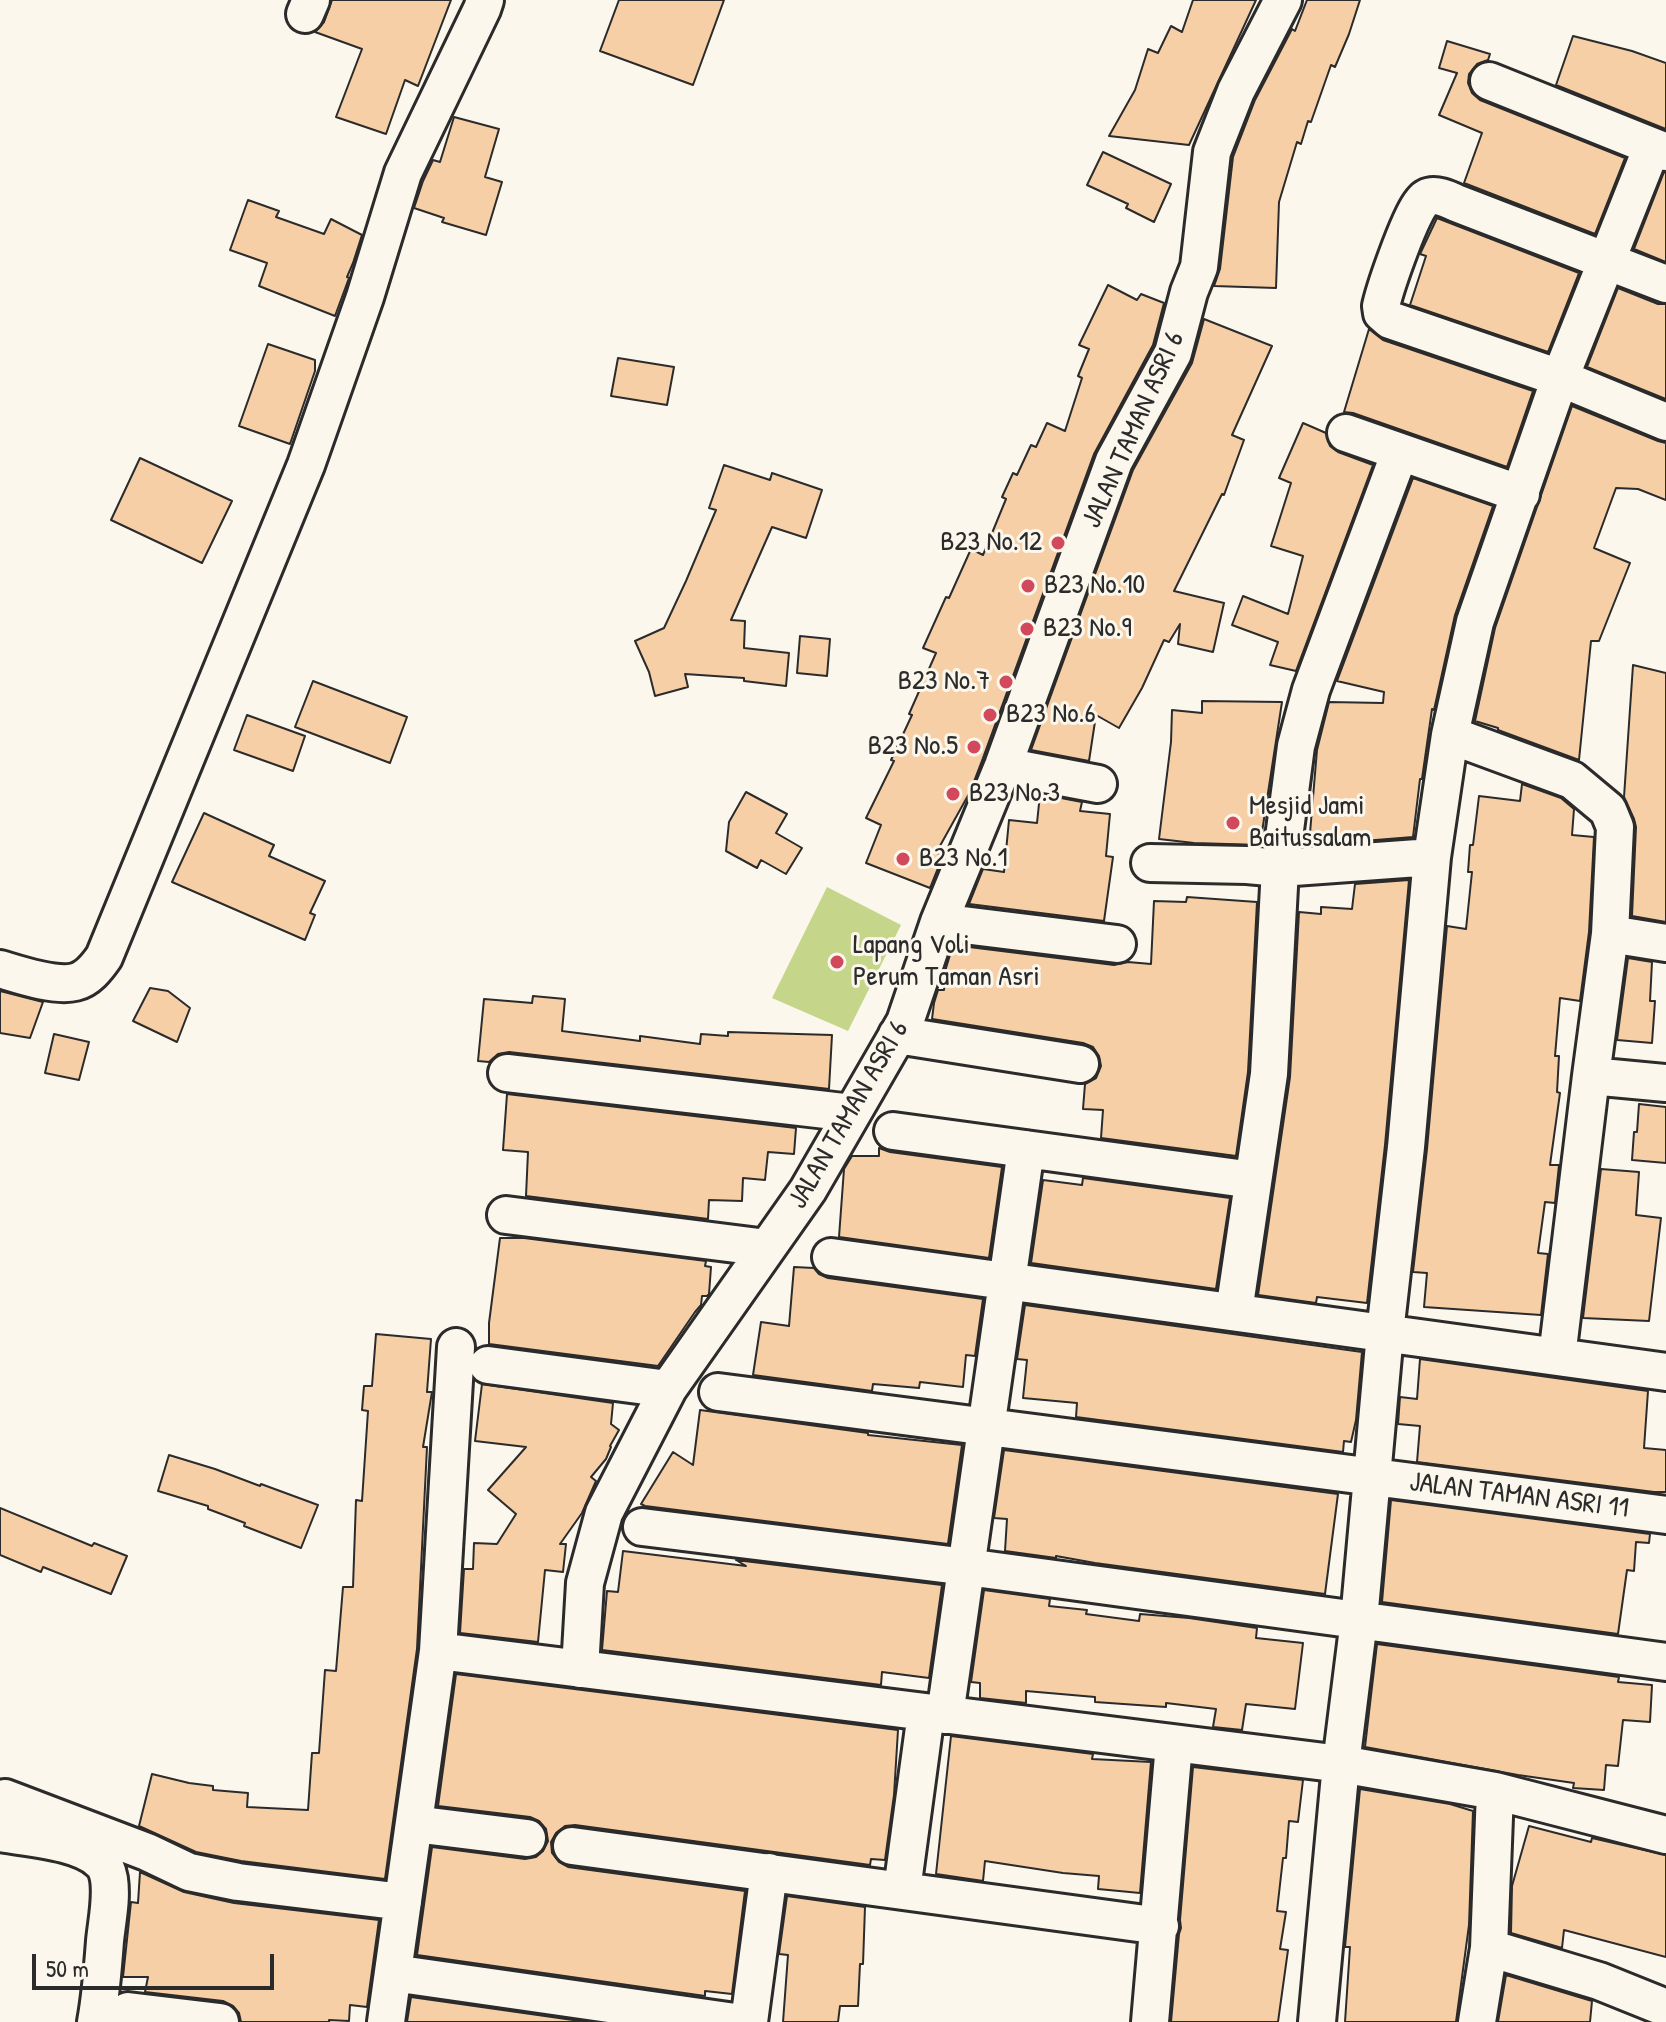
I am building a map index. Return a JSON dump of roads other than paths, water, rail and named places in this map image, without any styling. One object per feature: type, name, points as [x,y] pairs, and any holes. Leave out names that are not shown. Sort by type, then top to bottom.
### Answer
[{"type":"street","points":[[0,969],[63,983],[77,982],[87,977],[104,957],[306,465],[365,297],[403,173],[485,0]]},
{"type":"street","name":"JALAN TAMAN ASRI 6","points":[[580,1669],[585,1583],[604,1513],[668,1389],[808,1190],[905,1022],[939,922],[1003,766],[1114,461],[1173,353],[1199,267],[1212,152],[1236,91],[1283,0]]},
{"type":"street","points":[[1317,2022],[1406,1147],[1432,857],[1450,735],[1475,622],[1560,378],[1606,262],[1659,150],[1489,81]]},
{"type":"street","points":[[1666,284],[1442,197],[1430,196],[1424,199],[1413,218],[1381,306],[1382,313],[1390,320],[1560,378],[1666,422]]},
{"type":"street","points":[[1346,433],[1521,494]]},
{"type":"street","points":[[1234,1312],[1269,1074],[1280,868],[1296,746],[1311,690],[1400,452]]},
{"type":"street","points":[[1450,735],[1572,780],[1608,810],[1615,827],[1610,934],[1557,1357]]},
{"type":"street","points":[[1003,766],[1098,784]]},
{"type":"street","points":[[1150,863],[1280,868],[1432,857]]},
{"type":"street","points":[[939,922],[1117,944]]},
{"type":"street","points":[[1610,934],[1666,943]]},
{"type":"street","points":[[897,1035],[1080,1064]]},
{"type":"street","points":[[507,1073],[852,1113]]},
{"type":"street","points":[[1591,1076],[1666,1083]]},
{"type":"street","points":[[893,1131],[1253,1180]]},
{"type":"street","points":[[902,1890],[967,1567],[1026,1149]]},
{"type":"street","points":[[506,1215],[767,1248]]},
{"type":"street","points":[[831,1257],[1666,1372]]},
{"type":"street","points":[[386,2022],[438,1651],[456,1347]]},
{"type":"street","points":[[488,1365],[668,1389]]},
{"type":"street","name":"JALAN TAMAN ASRI 11","points":[[718,1392],[1666,1515]]},
{"type":"street","points":[[642,1527],[967,1567],[1666,1662]]},
{"type":"street","points":[[438,1651],[1341,1764],[1495,1791],[1666,1835]]},
{"type":"street","points":[[1150,2022],[1174,1744]]},
{"type":"street","points":[[1477,2022],[1489,1948],[1495,1791]]},
{"type":"street","points":[[5,1798],[147,1852],[189,1872],[249,1883],[403,1902]]},
{"type":"street","points":[[414,1824],[527,1838]]},
{"type":"street","points":[[0,1833],[82,1850],[102,1862],[109,1881],[112,2016],[220,2022]]},
{"type":"street","points":[[572,1846],[1160,1926]]},
{"type":"street","points":[[749,2022],[769,1872]]},
{"type":"street","points":[[1489,1948],[1599,1981],[1666,2008]]},
{"type":"street","points":[[393,1973],[735,2022]]},
{"type":"place","name":"B23 No.12","points":[[1058,543]]},
{"type":"place","name":"B23 No.10","points":[[1028,586]]},
{"type":"place","name":"B23 No.9","points":[[1027,629]]},
{"type":"place","name":"B23 No.7","points":[[1006,682]]},
{"type":"place","name":"B23 No.6","points":[[990,715]]},
{"type":"place","name":"B23 No.5","points":[[974,747]]},
{"type":"place","name":"B23 No.3","points":[[953,794]]},
{"type":"place","name":"Mesjid Jami Baitussalam","points":[[1233,823]]},
{"type":"place","name":"B23 No.1","points":[[903,859]]},
{"type":"place","name":"Lapang Voli Perum Taman Asri","points":[[837,962]]}]
